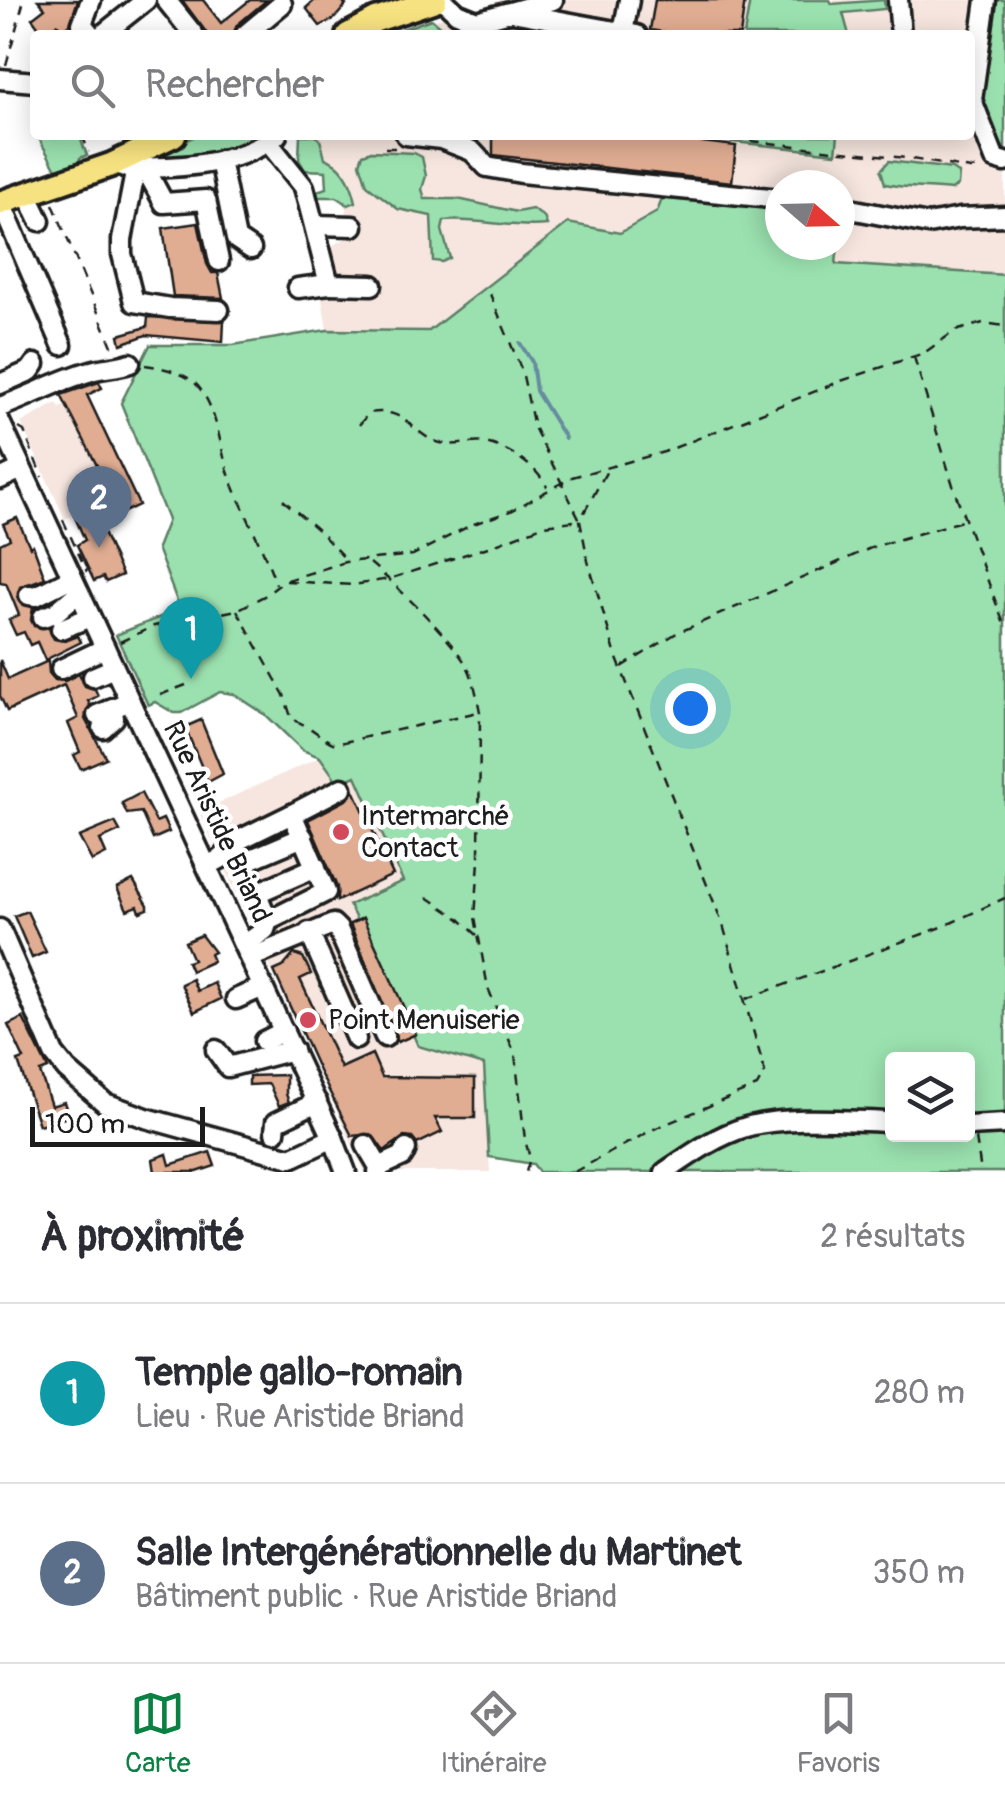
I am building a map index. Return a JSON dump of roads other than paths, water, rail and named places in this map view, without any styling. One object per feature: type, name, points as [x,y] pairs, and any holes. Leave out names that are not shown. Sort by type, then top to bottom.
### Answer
[{"type":"main road","points":[[353,30],[374,10],[435,0]]},
{"type":"main road","points":[[2,207],[163,140]]},
{"type":"street","points":[[81,30],[91,0]]},
{"type":"street","points":[[108,30],[146,0]]},
{"type":"street","points":[[166,0],[190,30]]},
{"type":"street","points":[[443,0],[477,22],[553,0]]},
{"type":"street","points":[[628,0],[630,30]]},
{"type":"street","points":[[898,0],[900,30]]},
{"type":"street","points":[[975,79],[986,0]]},
{"type":"street","points":[[251,30],[282,4]]},
{"type":"street","points":[[512,12],[609,30]]},
{"type":"street","points":[[3,80],[30,82]]},
{"type":"street","points":[[975,106],[1000,160]]},
{"type":"street","points":[[100,168],[220,160],[267,140]]},
{"type":"street","points":[[273,140],[304,187],[329,284]]},
{"type":"street","points":[[446,140],[472,151],[487,168],[765,197]]},
{"type":"street","points":[[220,160],[236,239],[251,250]]},
{"type":"street","points":[[140,168],[164,203],[206,200],[219,261]]},
{"type":"street","points":[[140,168],[122,240],[134,302],[218,310]]},
{"type":"street","points":[[38,195],[40,221]]},
{"type":"street","points":[[0,237],[2,207]]},
{"type":"street","points":[[2,207],[11,220],[62,345]]},
{"type":"street","points":[[855,209],[928,224],[1005,216]]},
{"type":"street","points":[[316,225],[352,226]]},
{"type":"street","points":[[298,288],[372,285]]},
{"type":"street","points":[[4,405],[71,377],[130,363]]},
{"type":"street","points":[[0,384],[35,364]]},
{"type":"street","name":"Rue Aristide Briand","points":[[0,422],[114,668],[110,713],[207,866],[346,1172]]},
{"type":"street","points":[[0,479],[21,468]]},
{"type":"street","points":[[29,595],[74,586]]},
{"type":"street","points":[[43,617],[55,613],[74,586]]},
{"type":"street","points":[[60,629],[90,618]]},
{"type":"street","points":[[61,669],[105,648]]},
{"type":"street","points":[[93,677],[114,668]]},
{"type":"street","points":[[268,921],[238,855],[241,840],[342,788]]},
{"type":"street","points":[[247,952],[268,921],[326,892],[292,814]]},
{"type":"street","points":[[207,866],[303,836]]},
{"type":"street","points":[[258,893],[316,867]]},
{"type":"street","points":[[247,952],[333,924],[385,1037]]},
{"type":"street","points":[[0,929],[54,1054],[105,1103],[288,1165],[333,1138]]},
{"type":"street","points":[[309,932],[356,1038]]},
{"type":"street","points":[[236,999],[263,987]]},
{"type":"street","points":[[264,1041],[284,1032]]},
{"type":"street","points":[[216,1050],[228,1068],[292,1050]]},
{"type":"street","points":[[274,1132],[276,1122],[317,1102]]},
{"type":"street","points":[[665,1172],[712,1140],[745,1127],[885,1122]]},
{"type":"street","points":[[975,1126],[1005,1124]]},
{"type":"street","name":"Rue Aristide Briand","points":[[333,1138],[354,1172]]},
{"type":"street","points":[[366,1145],[378,1169],[403,1156],[406,1149]]},
{"type":"waterway","points":[[520,343],[532,362],[536,391],[565,438]]},
{"type":"place","name":"Salle Intergénérationnelle du Martinet","points":[[99,548]]},
{"type":"place","name":"Temple gallo-romain","points":[[191,679]]},
{"type":"place","name":"Intermarché Contact","points":[[341,832]]},
{"type":"place","name":"Point Menuiserie","points":[[308,1020]]}]
